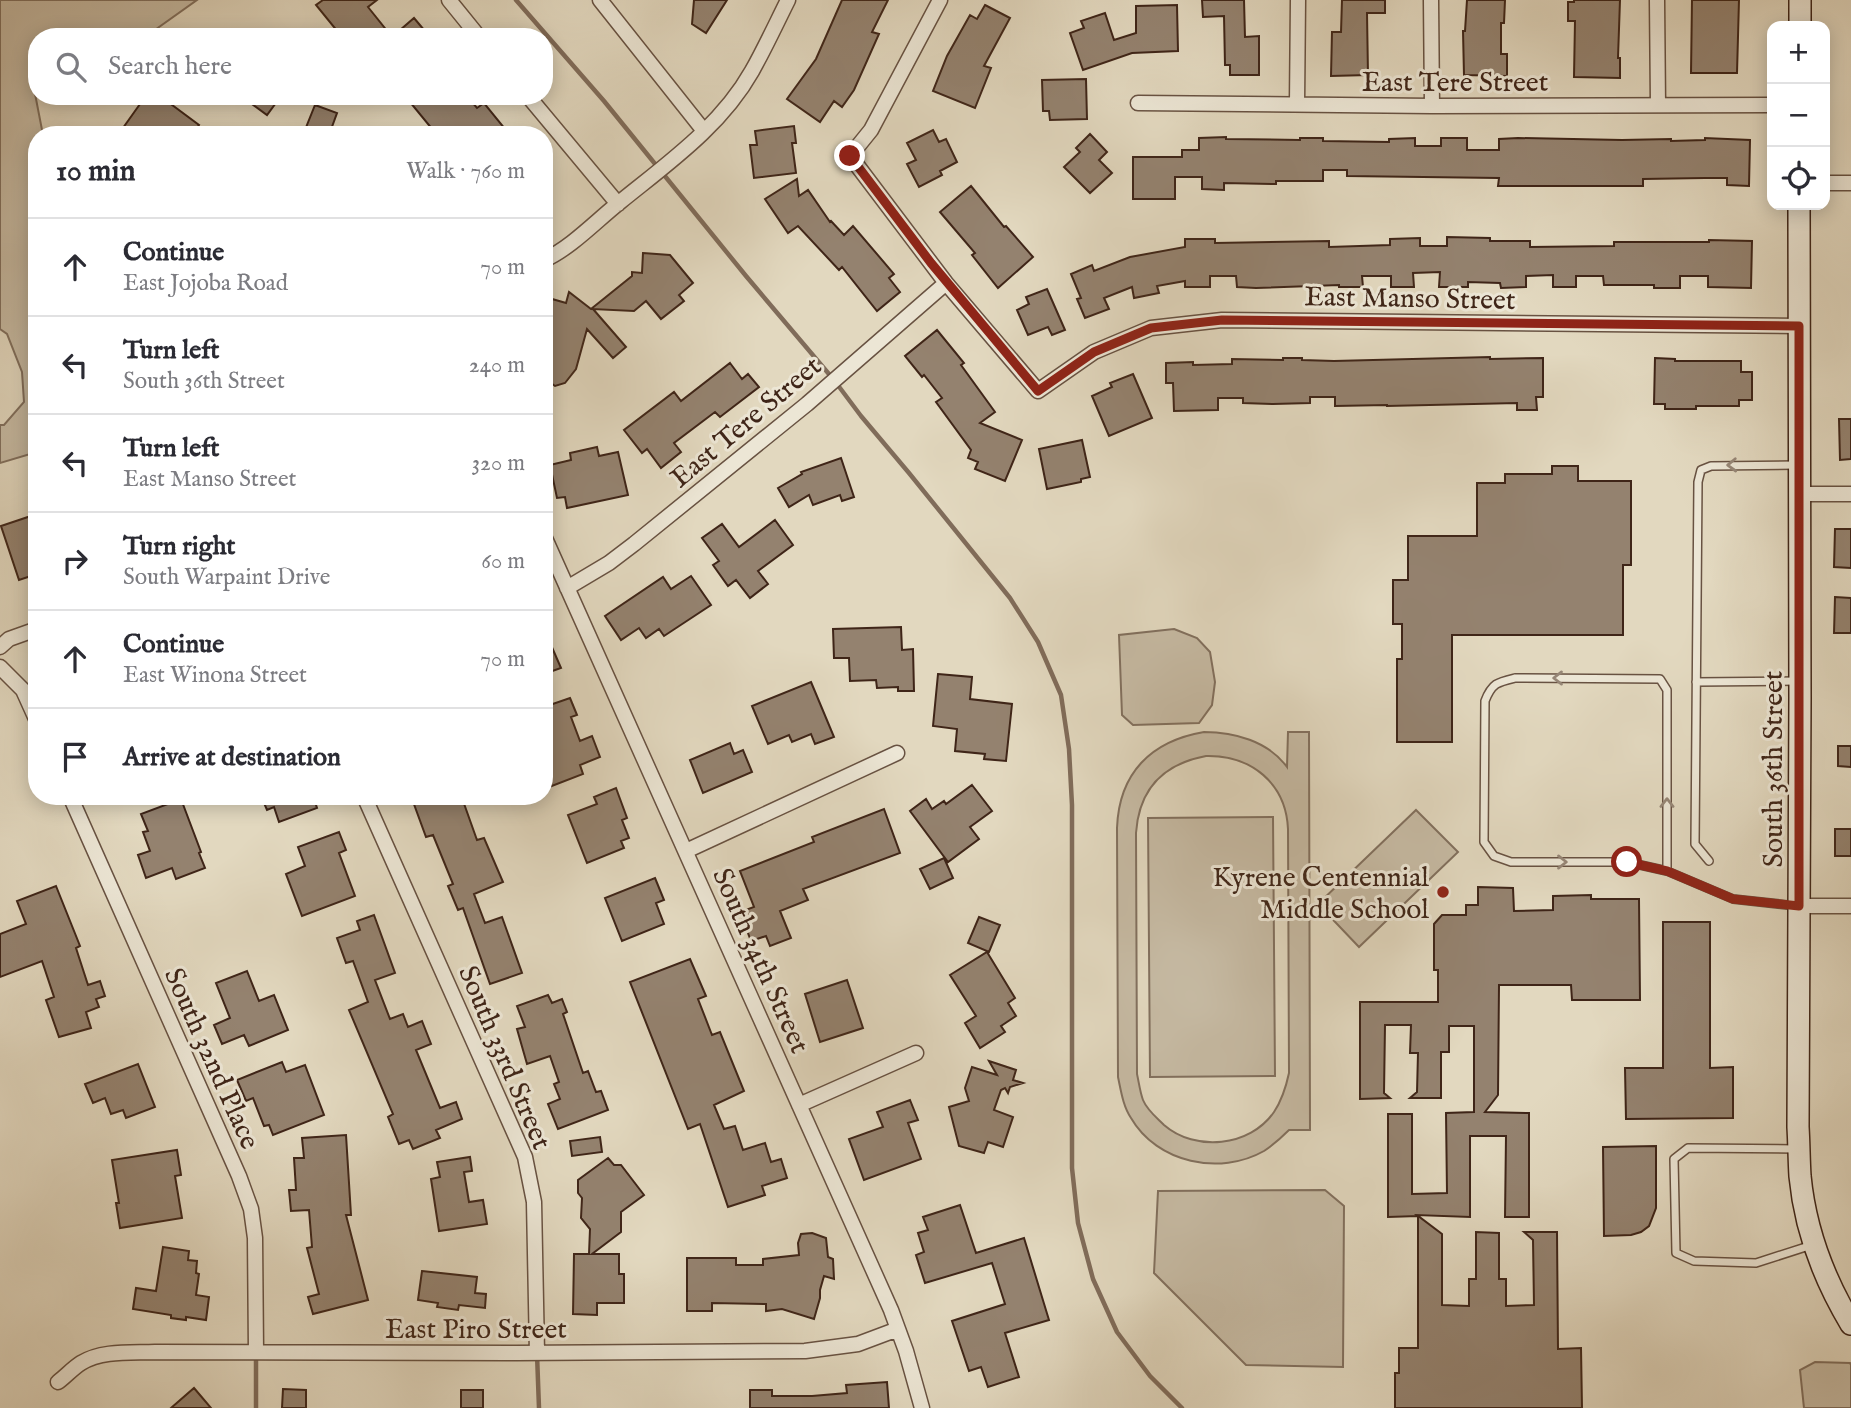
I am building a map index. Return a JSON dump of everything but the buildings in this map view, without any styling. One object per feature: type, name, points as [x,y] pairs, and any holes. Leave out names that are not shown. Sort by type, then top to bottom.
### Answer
[{"type":"street","points":[[449,0],[472,28]]},
{"type":"street","points":[[600,0],[705,131]]},
{"type":"street","points":[[553,254],[598,222],[705,131],[730,103],[751,72],[788,0]]},
{"type":"street","points":[[940,0],[871,130],[850,156],[947,282]]},
{"type":"street","points":[[1297,104],[1298,0]]},
{"type":"street","points":[[1431,0],[1432,106]]},
{"type":"street","points":[[1657,0],[1658,105]]},
{"type":"street","points":[[1800,0],[1800,21]]},
{"type":"street","name":"East Tere Street","points":[[1138,103],[1767,105]]},
{"type":"street","points":[[536,105],[618,204]]},
{"type":"street","points":[[1830,183],[1851,183]]},
{"type":"street","name":"South 36th Street","points":[[1799,210],[1800,1176],[1814,1245],[1851,1324]]},
{"type":"street","name":"East Manso Street","points":[[947,282],[1038,391],[1094,352],[1151,328],[1222,320],[1799,326]]},
{"type":"street","name":"East Tere Street","points":[[567,588],[609,563],[634,544],[807,404],[947,282]]},
{"type":"street","points":[[1800,494],[1851,494]]},
{"type":"street","name":"South 34th Street","points":[[553,556],[898,1329],[922,1408]]},
{"type":"street","points":[[0,647],[9,639],[28,632]]},
{"type":"street","points":[[0,667],[23,690],[28,701]]},
{"type":"street","points":[[686,851],[897,753]]},
{"type":"street","name":"South 32nd Place","points":[[74,805],[239,1176],[251,1209],[255,1238],[256,1352]]},
{"type":"street","name":"South 33rd Street","points":[[369,805],[525,1157],[534,1202],[537,1353]]},
{"type":"street","points":[[1799,906],[1851,906]]},
{"type":"street","points":[[799,1105],[916,1054]]},
{"type":"street","name":"East Piro Street","points":[[58,1382],[80,1363],[96,1356],[155,1352],[806,1351],[858,1344],[898,1329]]},
{"type":"lane","points":[[1709,861],[1695,844],[1700,470],[1711,466],[1800,465]]},
{"type":"lane","points":[[1667,871],[1667,690],[1660,679],[1516,678],[1500,681],[1490,689],[1485,701],[1484,842],[1494,856],[1511,862],[1627,862],[1667,871],[1733,899],[1799,906]]},
{"type":"lane","points":[[1696,682],[1800,681]]},
{"type":"lane","points":[[1799,1149],[1688,1148],[1674,1159],[1676,1252],[1694,1261],[1756,1263],[1814,1245]]},
{"type":"shaded area","points":[[0,0],[197,0],[158,28],[28,28],[28,105],[37,105],[41,126],[28,126],[28,455],[0,463],[0,425],[4,425],[24,402],[22,372],[7,334],[0,329]]},
{"type":"shaded area","points":[[1174,629],[1197,638],[1210,652],[1215,682],[1212,705],[1199,723],[1133,725],[1122,715],[1119,635]]},
{"type":"shaded area","points":[[1204,732],[1238,736],[1260,744],[1287,767],[1288,732],[1309,732],[1310,1130],[1289,1130],[1264,1151],[1247,1159],[1228,1163],[1191,1161],[1157,1146],[1142,1133],[1128,1113],[1118,1077],[1119,808],[1131,776],[1141,763],[1168,743]],"holes":[[[1206,756],[1238,761],[1263,775],[1281,798],[1286,813],[1289,1073],[1279,1103],[1264,1124],[1237,1139],[1206,1142],[1177,1134],[1164,1125],[1147,1107],[1140,1091],[1137,1074],[1136,833],[1138,817],[1148,791],[1166,772],[1191,760]]]},
{"type":"shaded area","points":[[1416,810],[1458,852],[1359,947],[1318,904]]},
{"type":"shaded area","points":[[1273,817],[1275,1076],[1150,1077],[1148,818]]},
{"type":"shaded area","points":[[1325,1190],[1344,1206],[1343,1367],[1246,1365],[1154,1273],[1158,1191]]},
{"type":"shaded area","points":[[1815,1362],[1850,1363],[1851,1408],[1804,1408],[1800,1370]]},
{"type":"waterway","points":[[516,0],[540,28]]},
{"type":"waterway","points":[[553,42],[834,380],[1010,598],[1038,642],[1061,695],[1069,749],[1072,805],[1072,1168],[1078,1223],[1093,1279],[1117,1332],[1150,1376],[1182,1408]]},
{"type":"waterway","points":[[537,1354],[539,1408]]},
{"type":"waterway","points":[[256,1356],[256,1408]]},
{"type":"place","name":"Kyrene Centennial Middle School","points":[[1443,892]]},
{"type":"route","points":[[850,156],[931,263],[1038,391],[1094,352],[1151,328],[1222,320],[1799,326],[1799,906],[1733,899],[1667,871],[1627,862]]}]
